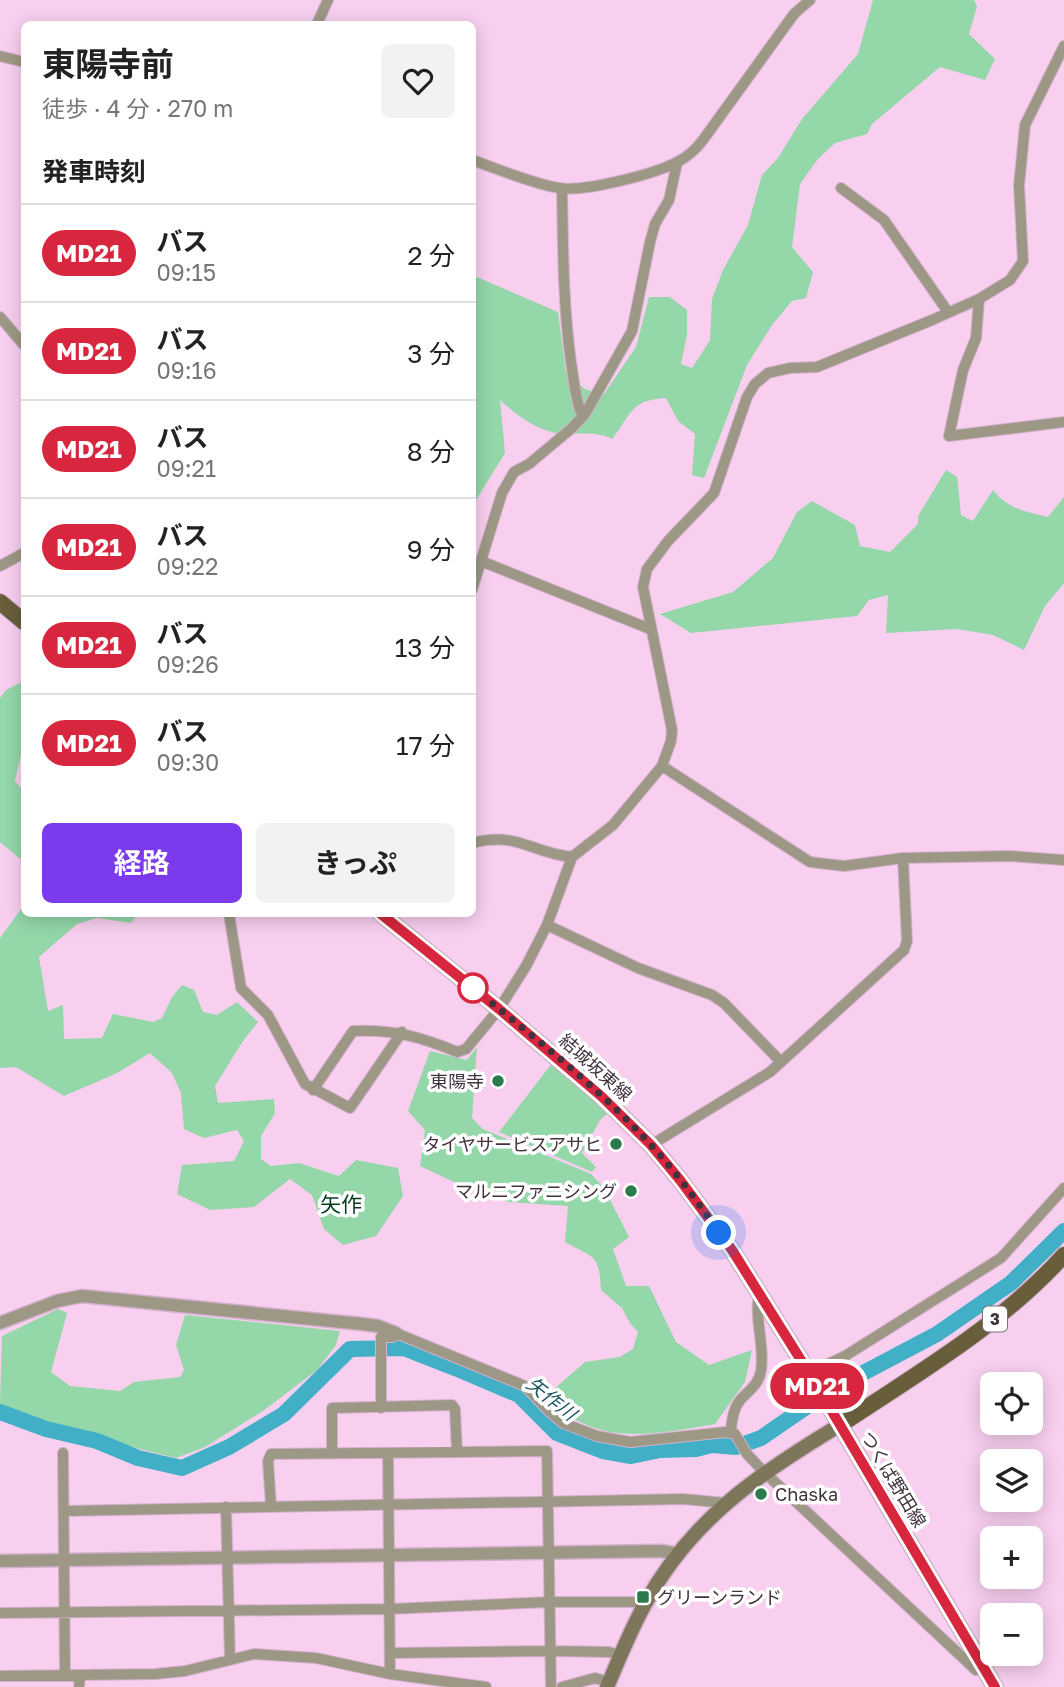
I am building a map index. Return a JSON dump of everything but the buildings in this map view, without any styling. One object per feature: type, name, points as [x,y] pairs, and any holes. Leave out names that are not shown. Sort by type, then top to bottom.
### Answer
[{"type":"main road","points":[[0,602],[21,620]]},
{"type":"main road","name":"結城坂東線","points":[[385,917],[601,1096],[651,1145],[707,1215],[836,1418]]},
{"type":"main road","name":"つくば野田線","points":[[995,1687],[836,1418],[898,1388],[989,1323],[1020,1299],[1064,1255]]},
{"type":"main road","points":[[608,1684],[645,1605],[679,1553],[726,1503],[836,1418]]},
{"type":"street","points":[[318,21],[328,0]]},
{"type":"street","points":[[476,161],[562,188],[594,186],[646,174],[677,163],[692,153],[703,140],[794,14],[810,0]]},
{"type":"street","points":[[313,1090],[354,1031],[402,1032],[457,1052],[466,1049],[499,1009],[526,966],[547,925],[572,857],[613,825],[662,766],[673,730],[643,587],[647,569],[668,541],[714,493],[740,414],[755,384],[768,373],[778,370],[817,367],[979,299],[1010,280],[1023,261],[1018,185],[1025,125],[1064,46]]},
{"type":"street","points":[[0,56],[21,61]]},
{"type":"street","points":[[476,577],[502,492],[514,472],[529,464],[585,414],[632,331],[650,242],[655,224],[669,200],[677,163]]},
{"type":"street","points":[[562,188],[564,298],[568,344],[577,405],[582,415]]},
{"type":"street","points":[[841,188],[884,220],[948,312]]},
{"type":"street","points":[[979,299],[976,338],[963,370],[949,436],[1064,422]]},
{"type":"street","points":[[0,317],[21,342]]},
{"type":"street","points":[[0,566],[21,555]]},
{"type":"street","points":[[481,561],[650,629]]},
{"type":"street","points":[[662,766],[810,862],[844,866],[903,858],[1010,856],[1064,860]]},
{"type":"street","points":[[476,842],[498,838],[513,839],[555,855],[572,857]]},
{"type":"street","points":[[651,1145],[762,1078],[904,950],[907,941],[903,858]]},
{"type":"street","points":[[229,917],[241,989],[268,1015],[305,1084],[313,1090],[350,1108],[402,1032]]},
{"type":"street","points":[[547,925],[638,968],[712,995],[724,1003],[781,1062]]},
{"type":"street","points":[[812,1377],[818,1367],[845,1356],[1001,1258],[1064,1188]]},
{"type":"street","points":[[759,1294],[757,1308],[761,1372],[753,1389],[740,1399],[731,1422],[735,1435],[747,1454],[764,1472],[976,1670],[984,1669]]},
{"type":"street","points":[[0,1323],[57,1301],[82,1296],[378,1326],[525,1386],[564,1423],[597,1436],[630,1442],[735,1435]]},
{"type":"street","points":[[381,1408],[381,1338],[393,1337],[397,1333]]},
{"type":"street","points":[[332,1453],[332,1408],[452,1405],[455,1409],[457,1452]]},
{"type":"street","points":[[271,1506],[268,1461],[271,1454],[547,1451],[551,1687]]},
{"type":"street","points":[[63,1453],[65,1675]]},
{"type":"street","points":[[388,1453],[390,1674]]},
{"type":"street","points":[[64,1511],[683,1499],[726,1503]]},
{"type":"street","points":[[226,1507],[230,1660]]},
{"type":"street","points":[[0,1561],[549,1551],[679,1553]]},
{"type":"street","points":[[0,1613],[389,1609],[550,1602],[636,1602],[645,1605]]},
{"type":"street","points":[[390,1653],[609,1651],[620,1655]]},
{"type":"street","points":[[0,1676],[65,1675],[79,1681],[185,1671],[254,1654],[316,1658],[390,1674],[485,1687]]},
{"type":"street","points":[[562,1687],[595,1678],[608,1684]]},
{"type":"green space","points":[[873,0],[974,0],[977,6],[969,34],[995,59],[985,80],[940,67],[872,124],[867,134],[835,143],[818,159],[800,184],[792,247],[813,272],[806,298],[792,301],[772,325],[747,365],[704,478],[692,475],[695,434],[678,421],[666,398],[638,405],[612,439],[597,434],[544,430],[524,419],[500,400],[505,453],[476,500],[476,277],[558,312],[566,373],[585,389],[604,394],[636,347],[649,297],[670,297],[687,310],[687,335],[681,364],[692,368],[710,340],[712,299],[723,270],[748,225],[762,175],[778,158],[802,119],[858,54]]},
{"type":"green space","points":[[946,470],[957,477],[961,515],[973,521],[993,490],[1011,506],[1048,517],[1064,497],[1064,583],[1045,606],[1024,650],[993,635],[957,629],[886,633],[888,595],[869,600],[857,616],[691,633],[660,614],[733,592],[773,558],[797,512],[812,501],[855,525],[860,546],[890,552],[918,524],[918,516]]},
{"type":"green space","points":[[21,682],[21,754],[15,781],[21,788],[21,860],[0,842],[0,698],[6,690]]},
{"type":"green space","points":[[21,909],[21,917],[136,917],[131,923],[97,918],[77,924],[39,957],[48,1011],[63,1005],[64,1039],[102,1038],[113,1014],[153,1022],[162,1018],[172,997],[182,985],[194,990],[203,1012],[217,1015],[237,1002],[258,1022],[215,1086],[218,1103],[274,1099],[275,1113],[261,1136],[261,1159],[271,1166],[299,1163],[339,1176],[356,1160],[398,1168],[403,1196],[376,1236],[343,1245],[324,1229],[312,1195],[290,1179],[254,1207],[210,1210],[177,1194],[182,1165],[234,1161],[244,1141],[237,1130],[204,1138],[184,1129],[181,1093],[172,1073],[150,1053],[117,1073],[64,1096],[16,1067],[0,1068],[0,938]]},
{"type":"green space","points":[[477,1047],[472,1118],[483,1129],[591,1174],[604,1188],[629,1237],[613,1249],[626,1286],[649,1286],[676,1342],[709,1365],[752,1350],[745,1382],[715,1424],[647,1434],[604,1431],[565,1413],[546,1396],[585,1362],[620,1357],[633,1349],[638,1332],[622,1308],[601,1290],[599,1269],[594,1258],[565,1242],[568,1206],[509,1202],[469,1189],[420,1166],[425,1130],[408,1111],[430,1051],[467,1060]]},
{"type":"green space","points":[[553,1062],[609,1112],[600,1120],[582,1153],[596,1167],[592,1172],[499,1132]]},
{"type":"green space","points":[[58,1309],[67,1313],[51,1372],[70,1386],[120,1391],[134,1382],[180,1377],[184,1370],[176,1345],[185,1315],[340,1331],[336,1345],[317,1370],[263,1411],[205,1447],[176,1458],[45,1425],[0,1404],[2,1336]]},
{"type":"waterway","name":"矢作川","points":[[0,1412],[46,1429],[97,1441],[138,1458],[182,1468],[229,1447],[284,1414],[350,1349],[404,1348],[519,1395],[557,1433],[603,1451],[631,1456],[712,1445],[736,1447],[761,1438],[831,1390],[937,1334],[1011,1283],[1064,1231]]},
{"type":"bus line","name":"MD21","points":[[385,917],[601,1096],[651,1145],[680,1180],[732,1250],[814,1381],[995,1687]]},
{"type":"place","name":"東陽寺","points":[[498,1081]]},
{"type":"place","name":"タイヤサービスアサヒ","points":[[616,1144]]},
{"type":"place","name":"マルニファニシング","points":[[631,1191]]},
{"type":"place","name":"Chaska","points":[[761,1494]]},
{"type":"place","name":"グリーンランド","points":[[643,1597]]},
{"type":"district","name":"矢作","points":[[341,1204]]},
{"type":"route","points":[[473,988],[560,1060],[626,1120],[680,1180],[719,1233]]}]
